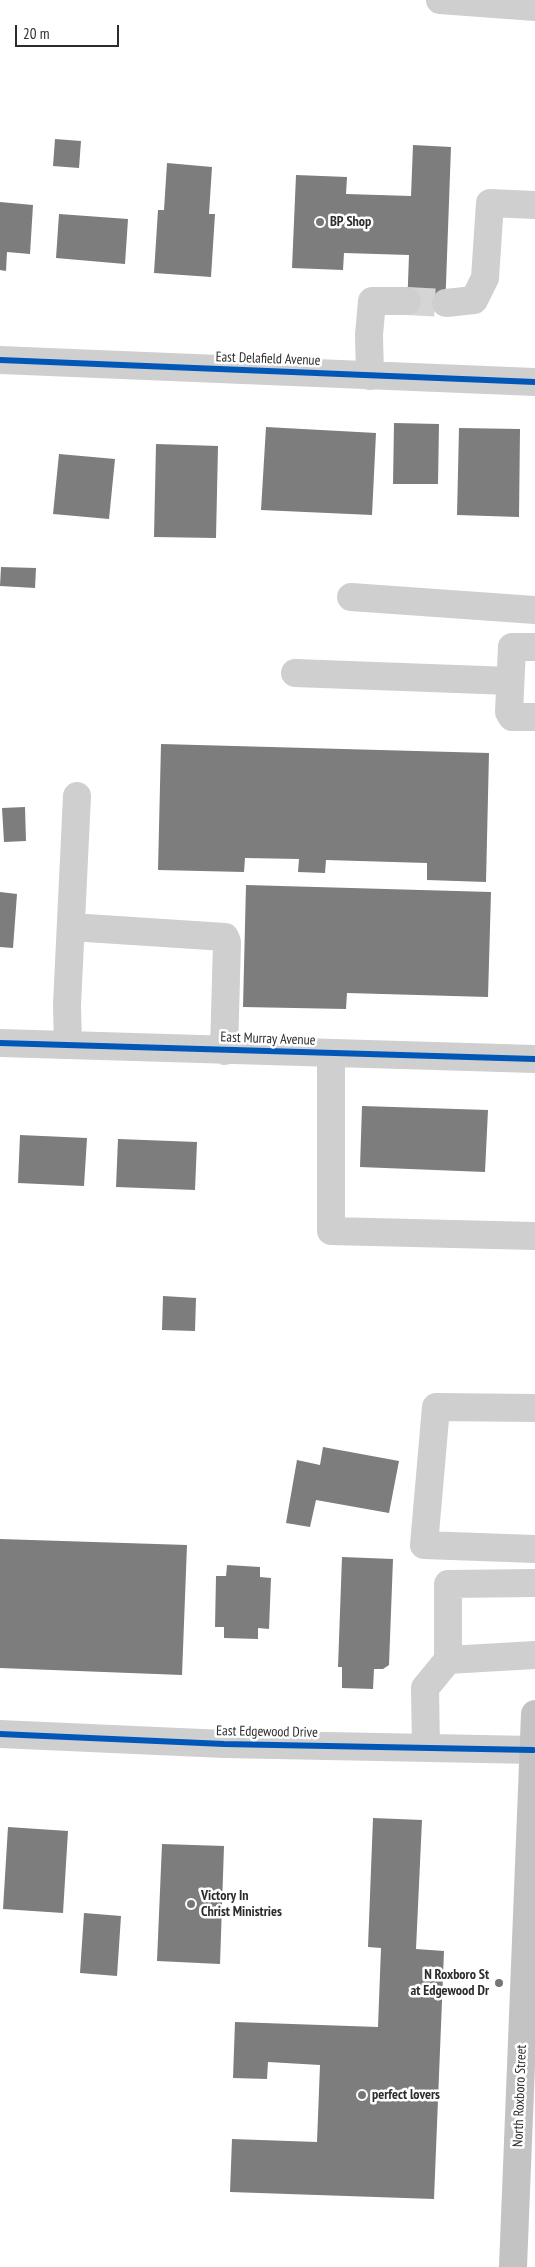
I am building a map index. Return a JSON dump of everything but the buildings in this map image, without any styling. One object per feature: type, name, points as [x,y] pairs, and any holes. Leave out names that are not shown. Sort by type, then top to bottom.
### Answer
[{"type":"main road","name":"North Roxboro Street","points":[[513,2267],[527,2125],[535,1714]]},
{"type":"street","points":[[440,0],[535,7]]},
{"type":"street","points":[[446,303],[474,300],[485,278],[490,203],[535,205]]},
{"type":"street","points":[[370,376],[369,335],[372,301],[407,301]]},
{"type":"street","name":"East Delafield Avenue","points":[[0,360],[535,382]]},
{"type":"street","points":[[351,597],[535,610]]},
{"type":"street","points":[[535,647],[512,647],[509,715],[535,717]]},
{"type":"street","points":[[295,673],[510,681]]},
{"type":"street","points":[[68,1045],[67,1005],[77,796]]},
{"type":"street","points":[[71,927],[225,937],[227,942],[224,1051]]},
{"type":"street","name":"East Murray Avenue","points":[[0,1042],[224,1051],[535,1059]]},
{"type":"street","points":[[331,1054],[331,1231],[535,1236]]},
{"type":"street","points":[[535,1408],[436,1407],[424,1545],[535,1549]]},
{"type":"street","points":[[426,1748],[425,1688],[448,1660],[448,1584],[535,1583]]},
{"type":"street","points":[[448,1660],[535,1655]]},
{"type":"street","name":"East Edgewood Drive","points":[[0,1734],[224,1744],[534,1750]]},
{"type":"tunnel","points":[[407,301],[446,303]]},
{"type":"cycle path","points":[[0,360],[535,382]]},
{"type":"cycle path","points":[[0,1043],[535,1059]]},
{"type":"cycle path","points":[[0,1734],[224,1744],[533,1750]]},
{"type":"place","name":"BP Shop","points":[[320,222]]},
{"type":"place","name":"Victory In Christ Ministries","points":[[191,1904]]},
{"type":"place","name":"N Roxboro St at Edgewood Dr","points":[[499,1983]]},
{"type":"place","name":"perfect lovers","points":[[362,2095]]}]
